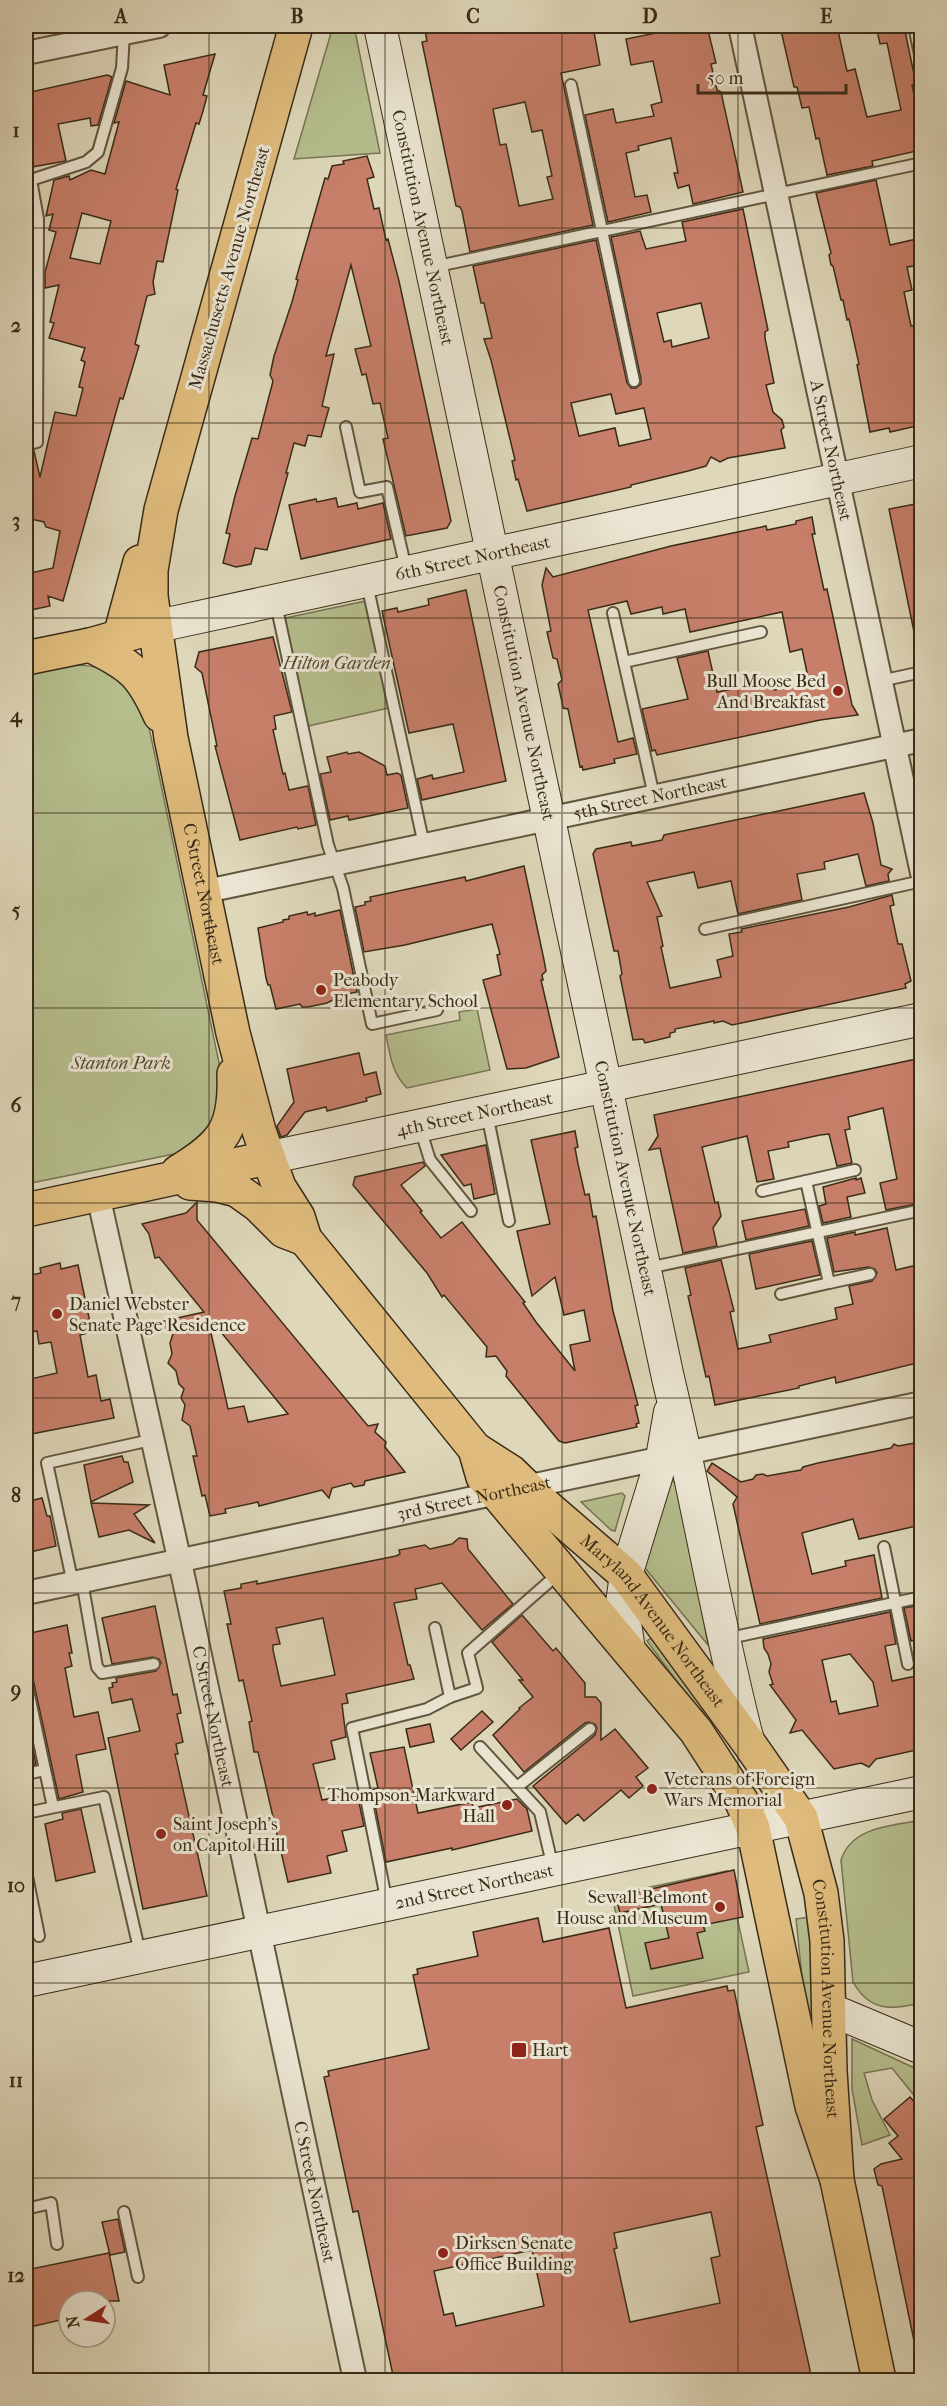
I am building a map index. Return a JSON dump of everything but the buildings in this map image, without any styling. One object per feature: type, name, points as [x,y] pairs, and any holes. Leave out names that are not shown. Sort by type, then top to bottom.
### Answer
[{"type":"main road","name":"Massachusetts Avenue Northeast","points":[[105,641],[161,510],[296,26]]},
{"type":"main road","name":"Constitution Avenue Northeast","points":[[380,26],[668,1378],[669,1417],[674,1455],[724,1639],[748,1742]]},
{"type":"main road","name":"6th Street Northeast","points":[[26,658],[275,600],[921,461]]},
{"type":"main road","name":"Massachusetts Avenue Northeast","points":[[153,627],[150,583],[161,510]]},
{"type":"main road","name":"C Street Northeast","points":[[153,627],[166,693],[171,738],[202,892],[233,1033],[267,1158]]},
{"type":"main road","points":[[105,641],[140,678],[151,694],[171,738]]},
{"type":"main road","name":"4th Street Northeast","points":[[26,1209],[921,1019]]},
{"type":"main road","points":[[164,1181],[195,1162],[210,1149],[228,1126],[235,1101],[233,1033]]},
{"type":"main road","name":"Maryland Avenue Northeast","points":[[267,1158],[279,1187],[297,1217],[305,1239],[476,1449],[512,1472],[511,1490],[562,1570],[696,1731],[742,1802],[753,1828]]},
{"type":"main road","name":"Maryland Avenue Northeast","points":[[164,1181],[217,1185],[237,1190],[258,1205],[284,1231],[305,1239]]},
{"type":"main road","name":"Constitution Avenue Northeast","points":[[629,1650],[622,1603],[626,1575],[674,1455]]},
{"type":"main road","name":"Maryland Avenue Northeast","points":[[511,1490],[626,1575],[801,1818]]},
{"type":"main road","name":"2nd Street Northeast","points":[[26,1981],[921,1792]]},
{"type":"main road","name":"Constitution Avenue Northeast","points":[[801,1818],[825,1915],[829,1965],[830,2071],[837,2180]]},
{"type":"main road","name":"Constitution Avenue Northeast","points":[[753,1828],[812,2106],[837,2180],[879,2380]]},
{"type":"main road","points":[[829,2009],[921,2048]]},
{"type":"street","points":[[26,53],[159,26]]},
{"type":"street","name":"A Street Northeast","points":[[740,26],[921,873]]},
{"type":"street","name":"5th Street Northeast","points":[[202,892],[921,740]]},
{"type":"street","name":"C Street Northeast","points":[[98,1195],[260,1932],[355,2380]]},
{"type":"street","name":"3rd Street Northeast","points":[[26,1593],[921,1403]]},
{"type":"lane","points":[[914,26],[921,64]]},
{"type":"lane","points":[[26,445],[37,442],[38,219],[28,181],[86,162],[98,152],[122,68],[124,33]]},
{"type":"lane","points":[[571,84],[634,381]]},
{"type":"lane","points":[[433,267],[921,163]]},
{"type":"lane","points":[[346,428],[360,492],[387,487],[407,572]]},
{"type":"lane","points":[[367,580],[424,845]]},
{"type":"lane","points":[[275,600],[328,845],[343,888],[372,1024],[437,1011]]},
{"type":"lane","points":[[613,613],[654,796]]},
{"type":"lane","points":[[624,662],[761,632]]},
{"type":"lane","points":[[880,681],[921,672]]},
{"type":"lane","points":[[705,930],[921,881]]},
{"type":"lane","points":[[486,1111],[509,1221]]},
{"type":"lane","points":[[420,1125],[430,1160],[471,1211]]},
{"type":"lane","points":[[762,1191],[855,1170]]},
{"type":"lane","points":[[806,1181],[829,1283]]},
{"type":"lane","points":[[645,1268],[921,1210]]},
{"type":"lane","points":[[780,1294],[870,1274]]},
{"type":"lane","points":[[151,1440],[47,1463],[97,1667],[102,1673],[154,1664]]},
{"type":"lane","points":[[884,1547],[908,1664]]},
{"type":"lane","points":[[387,1904],[352,1728],[427,1708],[477,1688],[468,1653],[562,1570]]},
{"type":"lane","points":[[724,1639],[921,1598]]},
{"type":"lane","points":[[435,1628],[450,1697]]},
{"type":"lane","points":[[26,1681],[53,1807]]},
{"type":"lane","points":[[517,1787],[590,1729]]},
{"type":"lane","points":[[480,1747],[540,1812],[554,1869]]},
{"type":"lane","points":[[26,1774],[45,1770]]},
{"type":"lane","points":[[26,1813],[104,1797],[141,1957]]},
{"type":"lane","points":[[26,1871],[39,1936]]},
{"type":"lane","points":[[26,2209],[51,2203],[57,2244]]},
{"type":"lane","points":[[124,2212],[138,2277]]},
{"type":"green space","points":[[333,26],[354,26],[380,153],[294,159]]},
{"type":"green space","name":"Hilton Garden","points":[[366,601],[389,708],[308,726],[285,618]]},
{"type":"green space","name":"Stanton Park","points":[[72,665],[107,670],[130,688],[145,708],[223,1082],[213,1131],[179,1153],[26,1184],[26,675]]},
{"type":"green space","points":[[477,1009],[490,1070],[407,1088],[395,1070],[386,1035],[460,1020],[459,1012]]},
{"type":"green space","points":[[671,1480],[675,1483],[679,1482],[708,1645],[645,1568]]},
{"type":"green space","points":[[622,1493],[625,1496],[615,1531],[611,1530],[581,1502]]},
{"type":"green space","points":[[651,1638],[704,1709],[700,1713],[647,1641]]},
{"type":"green space","points":[[921,1820],[921,2003],[900,2007],[882,2006],[867,1999],[853,1982],[841,1860],[846,1849],[864,1834],[886,1826]]},
{"type":"green space","points":[[727,1871],[749,1972],[633,1996],[612,1895]]},
{"type":"green space","points":[[810,1917],[814,2015],[806,2015],[796,1919]]},
{"type":"green space","points":[[852,2039],[921,2071],[921,2104],[892,2068],[864,2073],[872,2100],[890,2135],[862,2145],[852,2089]]},
{"type":"place","name":"Bull Moose Bed And Breakfast","points":[[838,691]]},
{"type":"place","name":"Peabody Elementary School","points":[[321,990]]},
{"type":"place","name":"Daniel Webster Senate Page Residence","points":[[57,1314]]},
{"type":"place","name":"Veterans of Foreign Wars Memorial","points":[[652,1789]]},
{"type":"place","name":"Thompson-Markward Hall","points":[[507,1805]]},
{"type":"place","name":"Saint Joseph's on Capitol Hill","points":[[161,1834]]},
{"type":"place","name":"Sewall-Belmont House and Museum","points":[[720,1907]]},
{"type":"place","name":"Hart","points":[[519,2050]]},
{"type":"place","name":"Dirksen Senate Office Building","points":[[443,2253]]}]
